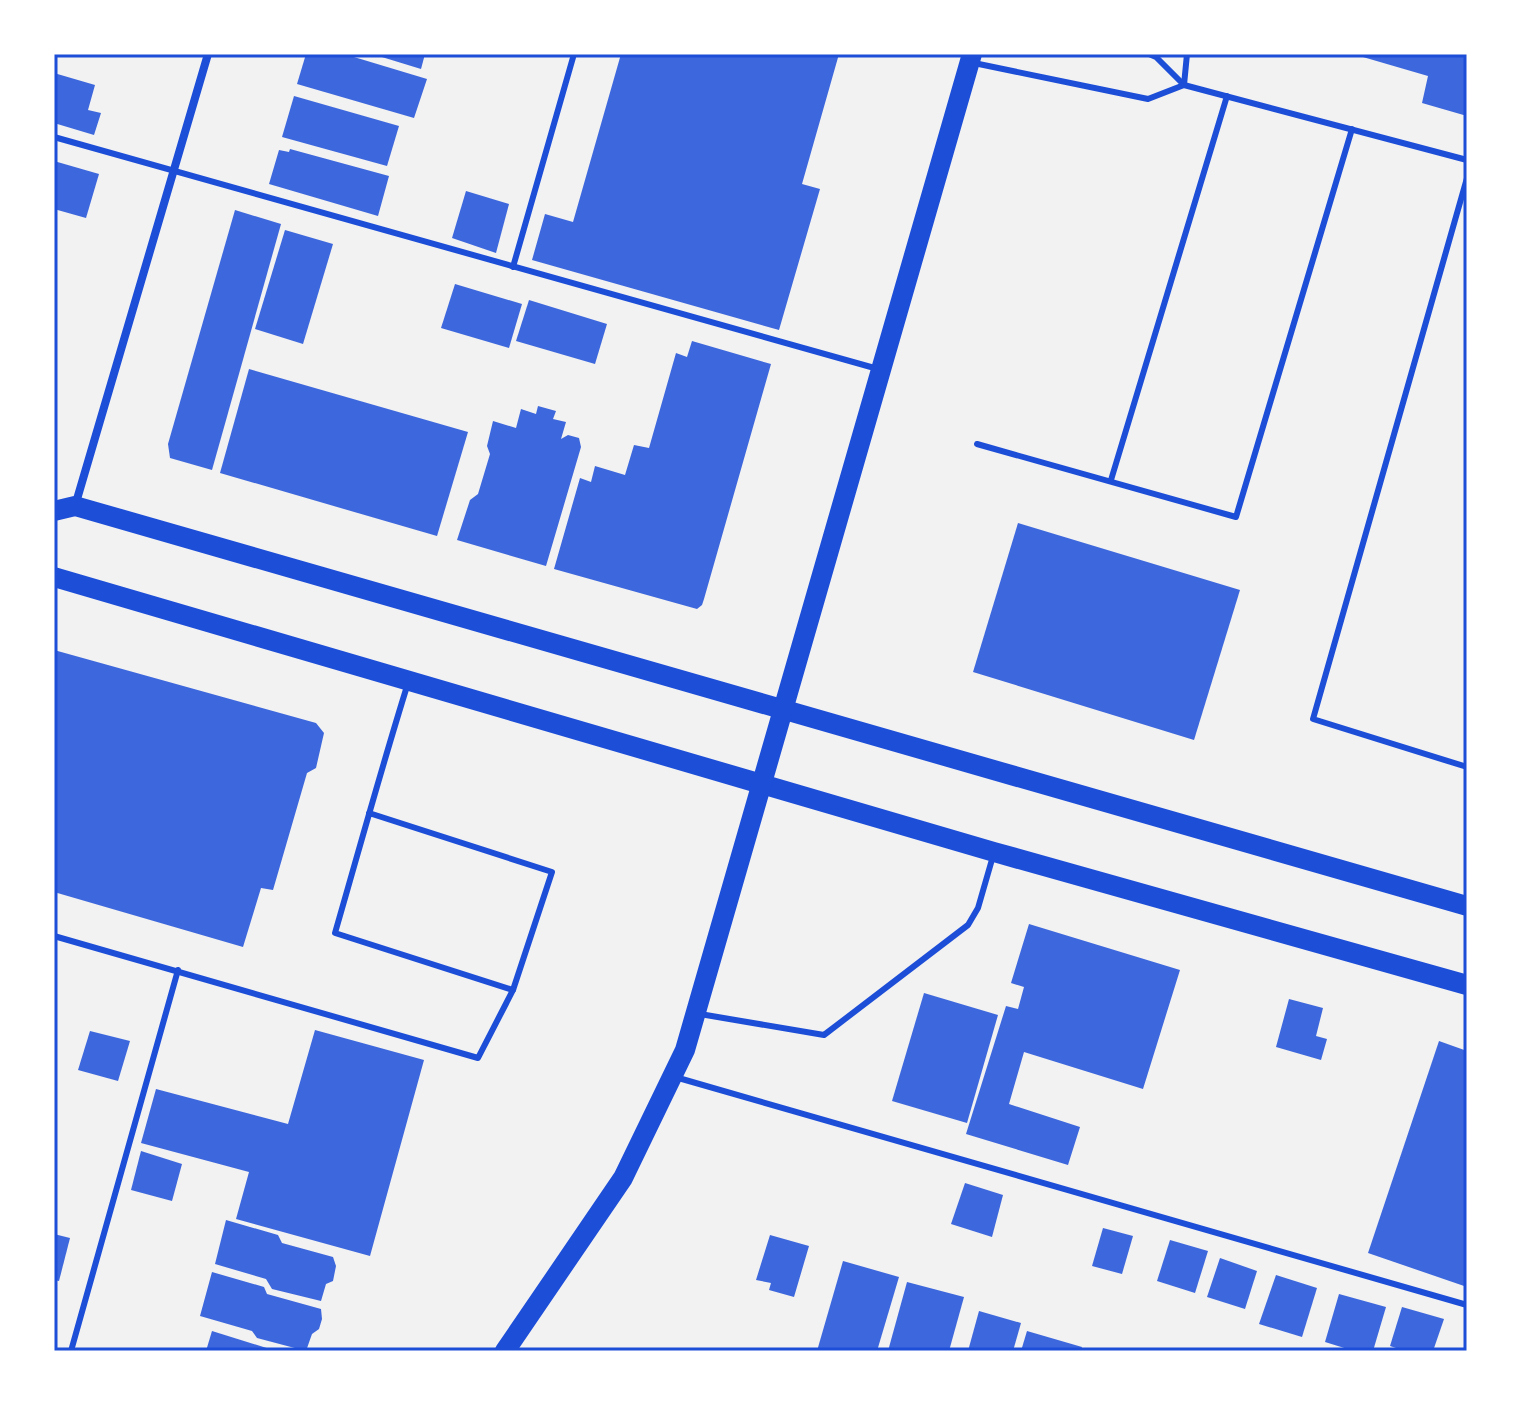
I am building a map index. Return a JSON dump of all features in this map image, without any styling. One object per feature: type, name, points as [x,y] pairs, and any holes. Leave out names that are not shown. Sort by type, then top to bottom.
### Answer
[{"type":"main road","points":[[505,1351],[623,1178],[685,1050],[971,58]]},
{"type":"main road","points":[[54,511],[75,506],[1467,906]]},
{"type":"main road","points":[[54,577],[994,852],[1467,985]]},
{"type":"street","points":[[75,506],[208,54]]},
{"type":"lane","points":[[513,267],[574,54]]},
{"type":"lane","points":[[1149,54],[1184,85],[1467,160]]},
{"type":"lane","points":[[1184,85],[1187,54]]},
{"type":"lane","points":[[971,58],[1148,99],[1184,85]]},
{"type":"lane","points":[[1111,480],[1227,96]]},
{"type":"lane","points":[[977,444],[1236,517],[1352,129]]},
{"type":"lane","points":[[54,137],[881,370]]},
{"type":"lane","points":[[1467,178],[1313,719],[1467,767]]},
{"type":"lane","points":[[408,681],[335,933],[513,990]]},
{"type":"lane","points":[[54,936],[478,1058],[513,990],[552,872],[369,813]]},
{"type":"lane","points":[[695,1013],[824,1035],[968,925],[978,908],[994,852]]},
{"type":"lane","points":[[71,1351],[178,970]]},
{"type":"lane","points":[[672,1076],[1467,1305]]},
{"type":"building","points":[[306,54],[344,54],[427,79],[414,118],[297,84]]},
{"type":"building","points":[[372,54],[425,54],[421,69]]},
{"type":"building","points":[[621,54],[839,54],[802,184],[820,189],[779,330],[532,260],[545,214],[573,222]]},
{"type":"building","points":[[1467,54],[1467,116],[1422,103],[1428,76],[1356,55]]},
{"type":"building","points":[[54,73],[95,85],[88,110],[101,113],[94,135],[54,123]]},
{"type":"building","points":[[294,96],[399,126],[387,166],[282,137]]},
{"type":"building","points":[[290,149],[389,176],[378,216],[269,184],[279,150],[289,152]]},
{"type":"building","points":[[54,161],[99,174],[86,218],[54,209]]},
{"type":"building","points":[[466,191],[509,204],[496,253],[452,238]]},
{"type":"building","points":[[235,210],[281,224],[212,470],[170,458],[168,444]]},
{"type":"building","points":[[285,230],[333,244],[303,344],[255,329]]},
{"type":"building","points":[[455,284],[522,304],[509,348],[441,328]]},
{"type":"building","points":[[529,300],[607,324],[595,364],[516,341]]},
{"type":"building","points":[[692,341],[771,364],[704,599],[697,609],[554,569],[580,478],[591,482],[595,466],[625,475],[634,445],[649,448],[676,353],[687,357]]},
{"type":"building","points":[[249,369],[468,432],[437,536],[220,473]]},
{"type":"building","points":[[538,406],[556,411],[553,419],[566,422],[561,439],[568,435],[579,438],[581,447],[546,566],[457,540],[470,500],[478,494],[490,454],[487,446],[493,421],[516,428],[521,409],[536,414]]},
{"type":"building","points":[[1018,523],[1240,590],[1194,740],[973,672]]},
{"type":"building","points":[[54,650],[316,723],[324,733],[316,768],[307,773],[273,890],[261,888],[243,947],[54,892]]},
{"type":"building","points":[[1029,924],[1180,970],[1143,1089],[1024,1052],[1009,1104],[1080,1127],[1068,1165],[966,1134],[1006,1006],[1018,1009],[1024,987],[1011,983]]},
{"type":"building","points":[[924,993],[998,1015],[967,1123],[892,1101]]},
{"type":"building","points":[[1289,999],[1323,1008],[1316,1036],[1327,1039],[1321,1060],[1276,1047]]},
{"type":"building","points":[[315,1030],[424,1060],[370,1256],[236,1219],[249,1172],[141,1143],[156,1089],[288,1124]]},
{"type":"building","points":[[90,1031],[130,1041],[118,1081],[78,1070]]},
{"type":"building","points":[[1439,1041],[1467,1051],[1467,1287],[1368,1253]]},
{"type":"building","points":[[141,1151],[182,1164],[172,1201],[131,1190]]},
{"type":"building","points":[[965,1183],[1003,1195],[992,1237],[951,1224]]},
{"type":"building","points":[[226,1220],[278,1235],[282,1243],[333,1257],[336,1266],[333,1281],[326,1284],[321,1301],[272,1289],[266,1279],[215,1264]]},
{"type":"building","points":[[1103,1228],[1133,1236],[1122,1274],[1092,1266]]},
{"type":"building","points":[[54,1234],[70,1238],[59,1281],[54,1280]]},
{"type":"building","points":[[770,1235],[809,1246],[794,1297],[769,1290],[771,1283],[756,1280]]},
{"type":"building","points":[[1170,1240],[1208,1251],[1195,1293],[1157,1281]]},
{"type":"building","points":[[1220,1258],[1257,1271],[1245,1309],[1207,1297]]},
{"type":"building","points":[[843,1261],[899,1277],[877,1351],[817,1351]]},
{"type":"building","points":[[212,1272],[264,1287],[267,1294],[321,1309],[319,1329],[312,1334],[306,1351],[257,1338],[252,1331],[200,1316]]},
{"type":"building","points":[[1276,1275],[1317,1288],[1302,1337],[1259,1324]]},
{"type":"building","points":[[907,1282],[964,1297],[949,1351],[888,1351]]},
{"type":"building","points":[[1339,1294],[1386,1307],[1373,1351],[1354,1351],[1325,1342]]},
{"type":"building","points":[[1402,1307],[1444,1319],[1433,1351],[1405,1351],[1390,1346]]},
{"type":"building","points":[[979,1311],[1021,1323],[1013,1351],[968,1351]]},
{"type":"building","points":[[212,1331],[273,1350],[273,1351],[206,1351]]},
{"type":"building","points":[[1027,1331],[1082,1347],[1081,1351],[1021,1351]]}]
